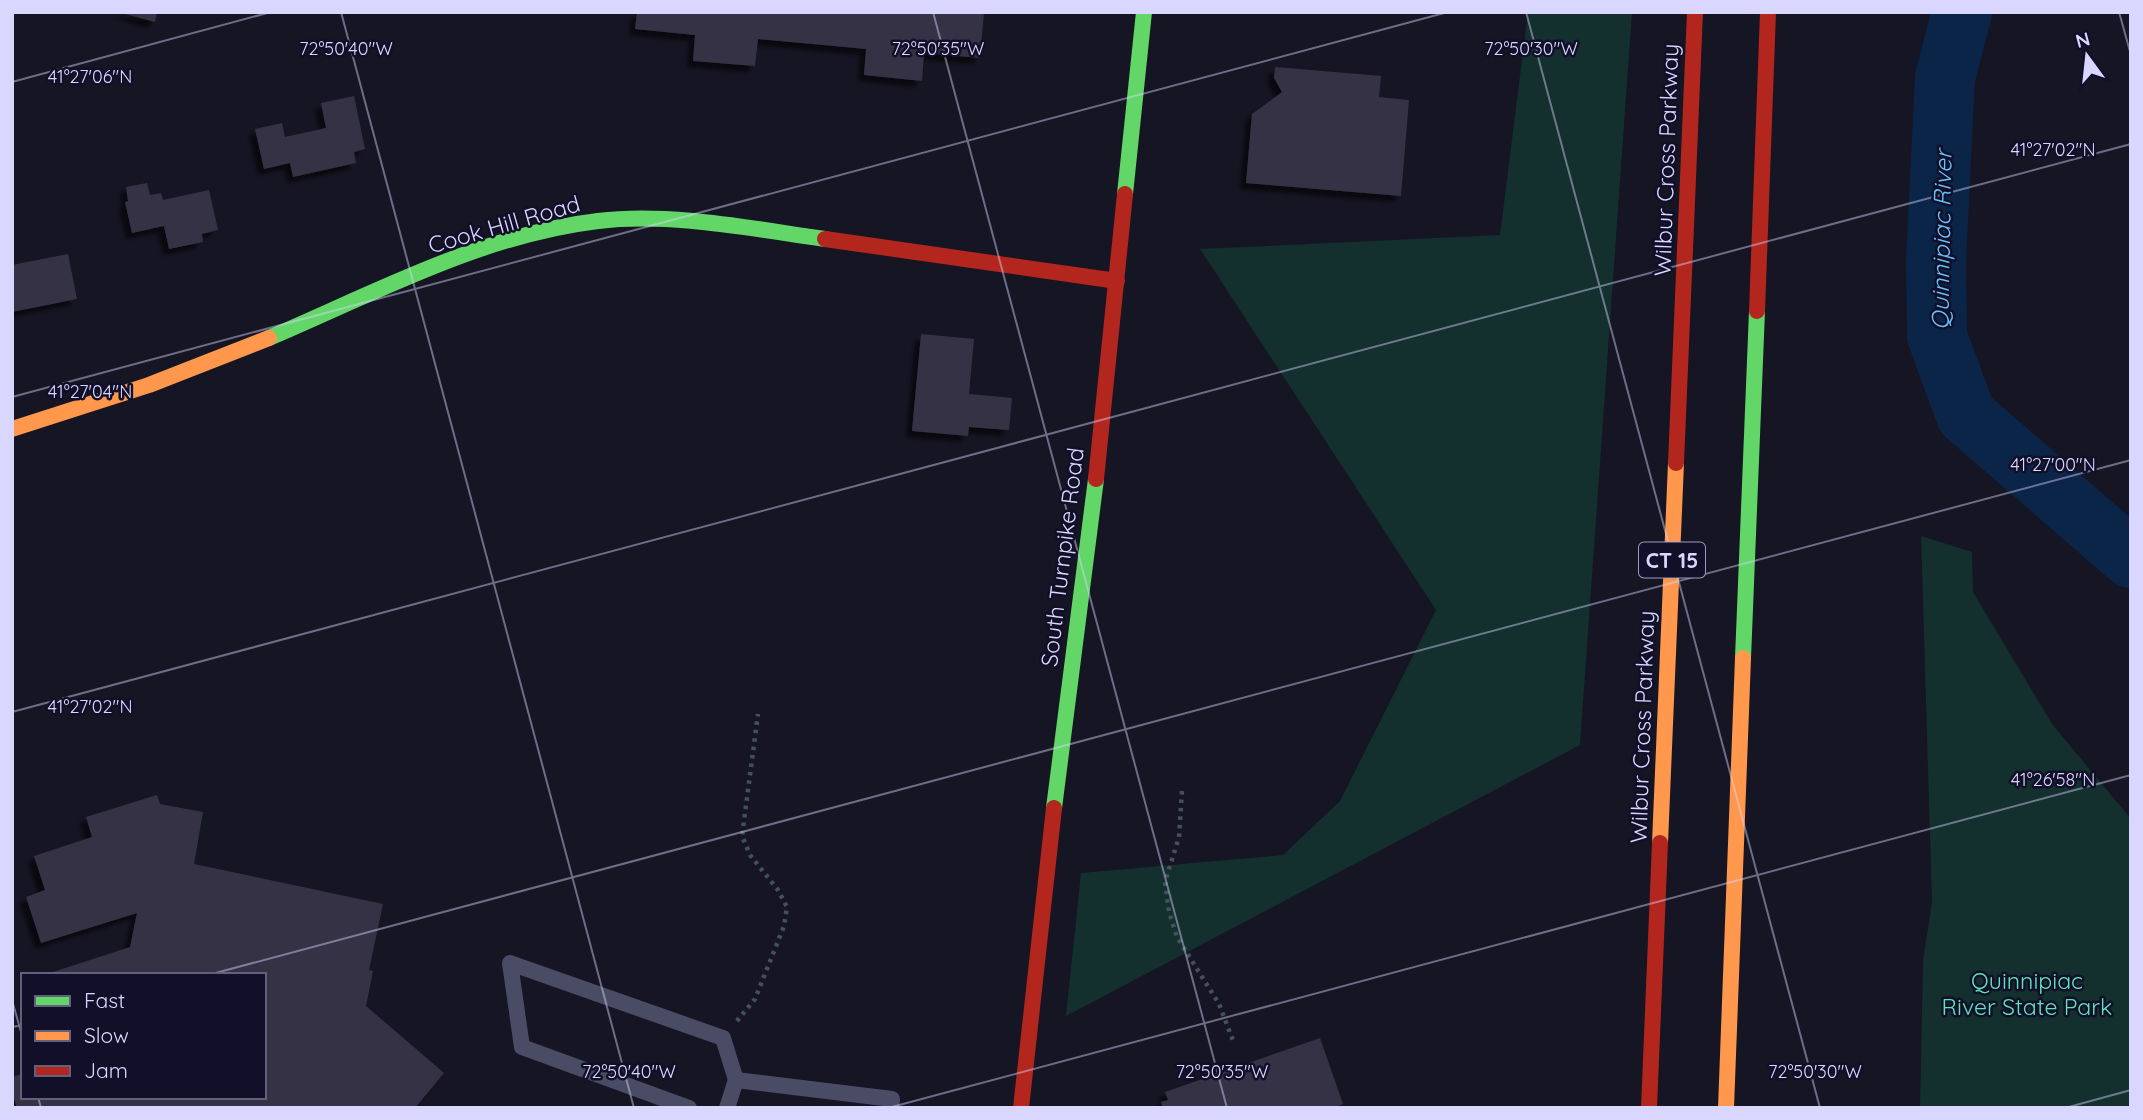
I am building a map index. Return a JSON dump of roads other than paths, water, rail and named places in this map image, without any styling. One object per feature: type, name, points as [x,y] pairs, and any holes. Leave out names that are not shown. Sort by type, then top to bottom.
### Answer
[{"type":"main road","name":"South Turnpike Road","points":[[1021,1108],[1057,779],[1096,476],[1144,12]]},
{"type":"main road","name":"Wilbur Cross Parkway","points":[[1649,1108],[1695,12]]},
{"type":"main road","points":[[1726,1108],[1768,12]]},
{"type":"main road","name":"Cook Hill Road","points":[[12,429],[117,398],[205,365],[425,270],[525,236],[598,221],[672,221],[794,234],[1117,281]]},
{"type":"lane","points":[[689,1108],[522,1047],[510,963],[723,1038],[736,1080],[727,1108]]},
{"type":"lane","points":[[736,1080],[892,1099],[891,1108]]},
{"type":"waterway","name":"Quinnipiac River","points":[[1962,12],[1945,78],[1936,261],[1937,336],[1966,415],[2131,558]]},
{"type":"park label","name":"Quinnipiac River State Park","points":[[2027,993]]}]
